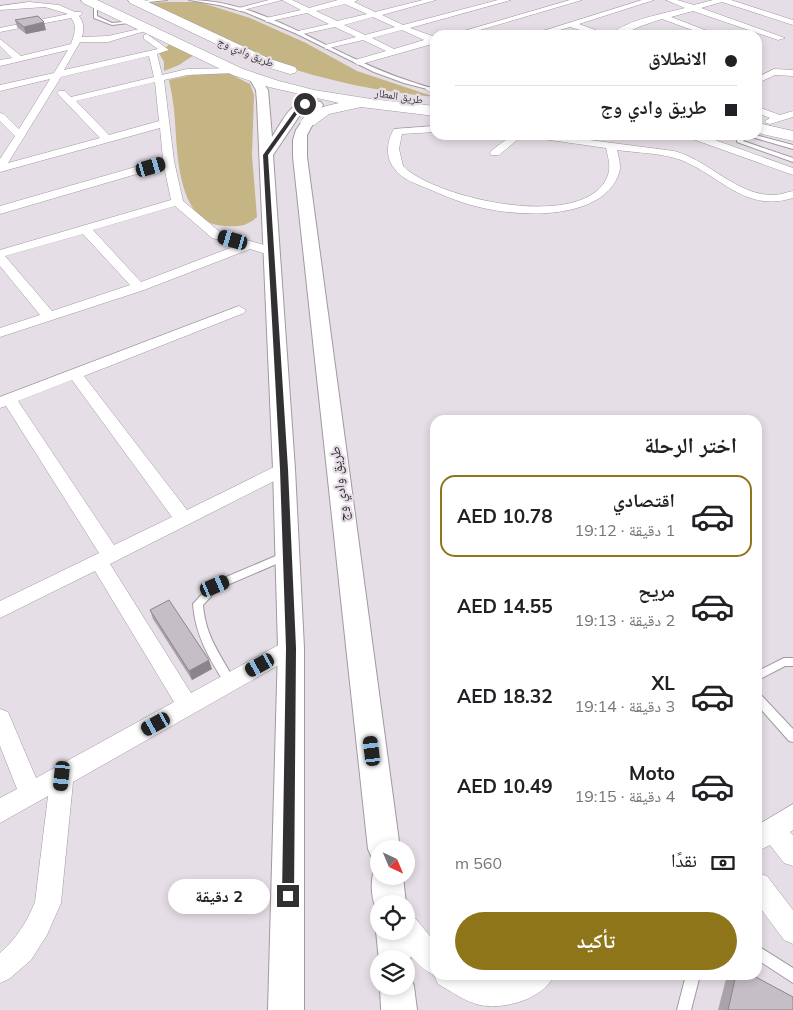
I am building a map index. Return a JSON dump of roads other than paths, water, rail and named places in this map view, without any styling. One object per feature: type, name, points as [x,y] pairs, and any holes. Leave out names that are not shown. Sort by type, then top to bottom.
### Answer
[{"type":"main road","name":"طريق وادي وج","points":[[136,1],[265,62],[305,75]]},
{"type":"main road","name":"طريق وادي وج","points":[[91,2],[143,29],[245,74],[314,94],[367,97]]},
{"type":"main road","points":[[338,84],[367,97]]},
{"type":"main road","name":"طريق المطار","points":[[367,97],[430,92]]},
{"type":"main road","name":"طريق المطار","points":[[367,97],[430,110]]},
{"type":"main road","points":[[308,122],[324,111],[367,97]]},
{"type":"main road","points":[[767,120],[788,140]]},
{"type":"street","points":[[0,8],[11,2],[56,0],[66,3],[78,14],[81,24],[77,41],[0,168]]},
{"type":"street","points":[[233,0],[249,7]]},
{"type":"street","points":[[239,9],[279,0]]},
{"type":"street","points":[[286,0],[394,52]]},
{"type":"street","points":[[269,20],[344,1],[356,0]]},
{"type":"street","points":[[397,0],[470,30],[563,2],[578,0]]},
{"type":"street","points":[[301,33],[432,0]]},
{"type":"street","points":[[615,0],[700,30]]},
{"type":"street","points":[[542,30],[571,24],[650,0]]},
{"type":"street","points":[[670,0],[758,30]]},
{"type":"street","points":[[625,30],[638,24],[722,0],[793,23]]},
{"type":"street","points":[[344,1],[430,39]]},
{"type":"street","points":[[328,47],[474,9],[512,2],[590,30]]},
{"type":"street","points":[[459,3],[527,30]]},
{"type":"street","points":[[0,30],[78,14]]},
{"type":"street","points":[[0,63],[77,41],[108,39],[143,29],[165,50],[54,79],[0,88]]},
{"type":"street","points":[[762,31],[781,38]]},
{"type":"street","points":[[0,42],[19,59]]},
{"type":"street","points":[[358,62],[430,42]]},
{"type":"street","points":[[152,53],[159,79],[177,202],[216,235],[260,248]]},
{"type":"street","points":[[159,79],[195,60],[201,54]]},
{"type":"street","points":[[69,100],[204,70],[245,74]]},
{"type":"street","points":[[762,78],[774,72],[793,73]]},
{"type":"street","name":"طريق وادي وج","points":[[245,74],[262,90],[266,155],[260,248],[284,469],[291,648],[286,1010]]},
{"type":"street","points":[[54,79],[69,100],[108,139]]},
{"type":"street","name":"طريق وادي وج","points":[[266,155],[300,106],[315,104],[317,108],[302,129],[299,140],[300,157],[383,840]]},
{"type":"street","points":[[767,120],[793,114]]},
{"type":"street","points":[[0,116],[20,135]]},
{"type":"street","points":[[0,168],[165,123]]},
{"type":"street","points":[[430,129],[398,130],[394,154],[398,167],[416,179],[452,195],[484,205],[518,210],[564,208],[590,200],[604,189],[623,162],[674,154]]},
{"type":"street","points":[[495,153],[512,140]]},
{"type":"street","points":[[565,140],[674,154],[686,157],[721,180],[752,194],[775,200],[793,194]]},
{"type":"street","points":[[706,140],[793,172]]},
{"type":"street","points":[[611,146],[623,162]]},
{"type":"street","points":[[0,210],[170,162]]},
{"type":"street","points":[[49,317],[0,256],[177,202]]},
{"type":"street","points":[[85,229],[139,287]]},
{"type":"street","points":[[0,333],[260,248]]},
{"type":"street","points":[[188,706],[104,558],[4,401],[239,310]]},
{"type":"street","points":[[75,374],[184,518]]},
{"type":"street","points":[[0,610],[284,469]]},
{"type":"street","points":[[0,811],[291,648]]},
{"type":"street","points":[[0,719],[31,794]]},
{"type":"street","points":[[0,970],[22,951],[38,926],[48,903],[62,776]]},
{"type":"street","points":[[793,816],[765,834],[793,854]]},
{"type":"street","points":[[762,890],[793,931]]},
{"type":"street","points":[[415,940],[430,956]]},
{"type":"street","points":[[457,980],[480,992],[513,992],[533,980]]},
{"type":"street","points":[[398,995],[399,1010]]},
{"type":"lane","points":[[136,1],[165,0]]},
{"type":"lane","points":[[191,0],[222,4],[269,20],[301,33],[401,81],[430,91]]},
{"type":"lane","points":[[762,137],[788,140],[793,147]]},
{"type":"lane","points":[[738,140],[793,160]]},
{"type":"lane","points":[[756,158],[788,140]]},
{"type":"lane","points":[[230,682],[209,648],[198,616],[198,604],[215,586],[287,555]]},
{"type":"lane","points":[[762,674],[784,662],[793,662]]},
{"type":"lane","points":[[762,703],[793,737]]},
{"type":"lane","points":[[762,956],[793,976]]},
{"type":"lane","points":[[684,1010],[692,980]]}]
